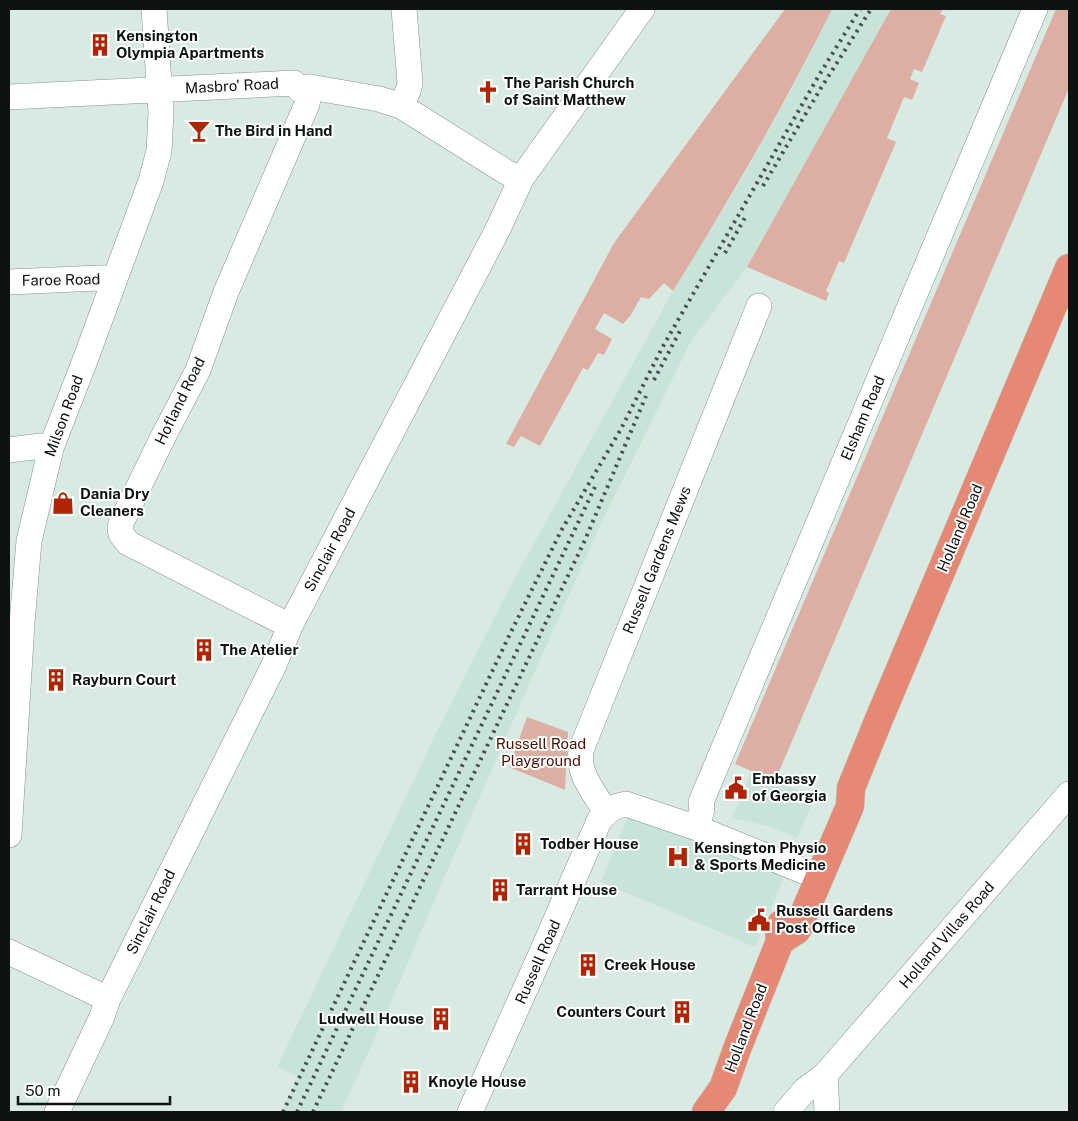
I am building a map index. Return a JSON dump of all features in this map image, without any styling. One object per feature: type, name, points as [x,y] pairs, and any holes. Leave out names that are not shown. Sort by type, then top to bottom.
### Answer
[{"type":"highway","name":"Holland Road","points":[[780,941],[797,930],[850,806],[851,788],[1069,268]]},
{"type":"highway","name":"Holland Road","points":[[706,1112],[723,1100],[736,1049],[780,941],[779,928],[832,801],[851,788]]},
{"type":"street","name":"Milson Road","points":[[9,835],[13,703],[22,623],[19,539],[151,181],[159,151],[161,140],[160,89],[154,9]]},
{"type":"street","points":[[401,106],[410,83],[404,9]]},
{"type":"street","name":"Sinclair Road","points":[[57,1112],[101,1019],[108,999],[274,665],[290,626],[498,229],[520,179],[642,9]]},
{"type":"street","name":"Elsham Road","points":[[697,828],[704,794],[1035,9]]},
{"type":"street","name":"Masbro' Road","points":[[9,97],[294,83],[299,89],[310,87],[379,99],[401,106],[520,179]]},
{"type":"street","name":"Hofland Road","points":[[290,626],[128,543],[121,534],[120,528],[130,504],[198,370],[226,292],[307,104],[310,87]]},
{"type":"street","name":"Faroe Road","points":[[9,282],[99,278],[114,281]]},
{"type":"street","name":"Russell Gardens Mews","points":[[606,812],[582,773],[579,761],[581,750],[759,306]]},
{"type":"street","points":[[9,450],[40,446],[51,448]]},
{"type":"street","name":"Holland Villas Road","points":[[786,1112],[805,1090],[825,1075],[1069,794]]},
{"type":"street","points":[[606,812],[615,806],[626,804],[697,828],[803,871]]},
{"type":"street","name":"Russell Road","points":[[470,1112],[542,954],[599,821],[606,812]]},
{"type":"street","points":[[9,952],[108,999]]},
{"type":"street","points":[[825,1075],[827,1112]]},
{"type":"shaded area","points":[[832,9],[891,9],[747,267],[690,343],[601,524],[341,1112],[281,1112],[298,1077],[277,1067],[434,738],[510,587],[673,291],[733,194],[797,79]]},
{"type":"shaded area","points":[[752,771],[815,798],[797,838],[769,826],[732,818]]},
{"type":"shaded area","points":[[629,813],[784,878],[755,947],[601,882]]},
{"type":"green space","points":[[785,9],[832,9],[756,152],[673,291],[664,283],[649,299],[641,297],[623,324],[604,313],[595,329],[612,339],[604,355],[598,353],[588,370],[583,368],[540,446],[521,436],[514,447],[506,444],[614,243]]},
{"type":"green space","points":[[891,9],[943,9],[940,14],[946,16],[922,72],[914,69],[910,79],[919,83],[912,100],[904,97],[887,138],[896,142],[844,263],[839,261],[826,291],[829,293],[826,301],[747,267]]},
{"type":"green space","points":[[1056,9],[1069,9],[1069,88],[775,781],[735,764]]},
{"type":"green space","name":"Russell Road Playground","points":[[527,717],[568,732],[565,790],[509,767]]},
{"type":"railway","points":[[283,1112],[508,638],[561,531],[621,429],[662,348],[818,77],[860,9]]},
{"type":"railway","points":[[763,186],[821,88],[871,9]]},
{"type":"railway","points":[[725,253],[747,214]]},
{"type":"railway","points":[[654,380],[681,329]]},
{"type":"railway","points":[[313,1112],[585,540],[646,396]]},
{"type":"railway","points":[[297,1112],[595,487]]},
{"type":"place","name":"Kensington Olympia Apartments","points":[[100,45]]},
{"type":"place","name":"The Parish Church of Saint Matthew","points":[[488,92]]},
{"type":"place","name":"The Bird in Hand","points":[[199,131]]},
{"type":"place","name":"Dania Dry Cleaners","points":[[63,503]]},
{"type":"place","name":"The Atelier","points":[[204,650]]},
{"type":"place","name":"Rayburn Court","points":[[56,680]]},
{"type":"place","name":"Embassy of Georgia","points":[[736,788]]},
{"type":"place","name":"Todber House","points":[[523,844]]},
{"type":"place","name":"Kensington Physio & Sports Medicine","points":[[678,857]]},
{"type":"place","name":"Tarrant House","points":[[500,890]]},
{"type":"place","name":"Russell Gardens Post Office","points":[[759,920]]},
{"type":"place","name":"Creek House","points":[[588,965]]},
{"type":"place","name":"Counters Court","points":[[682,1012]]},
{"type":"place","name":"Ludwell House","points":[[441,1019]]},
{"type":"place","name":"Knoyle House","points":[[411,1082]]}]
